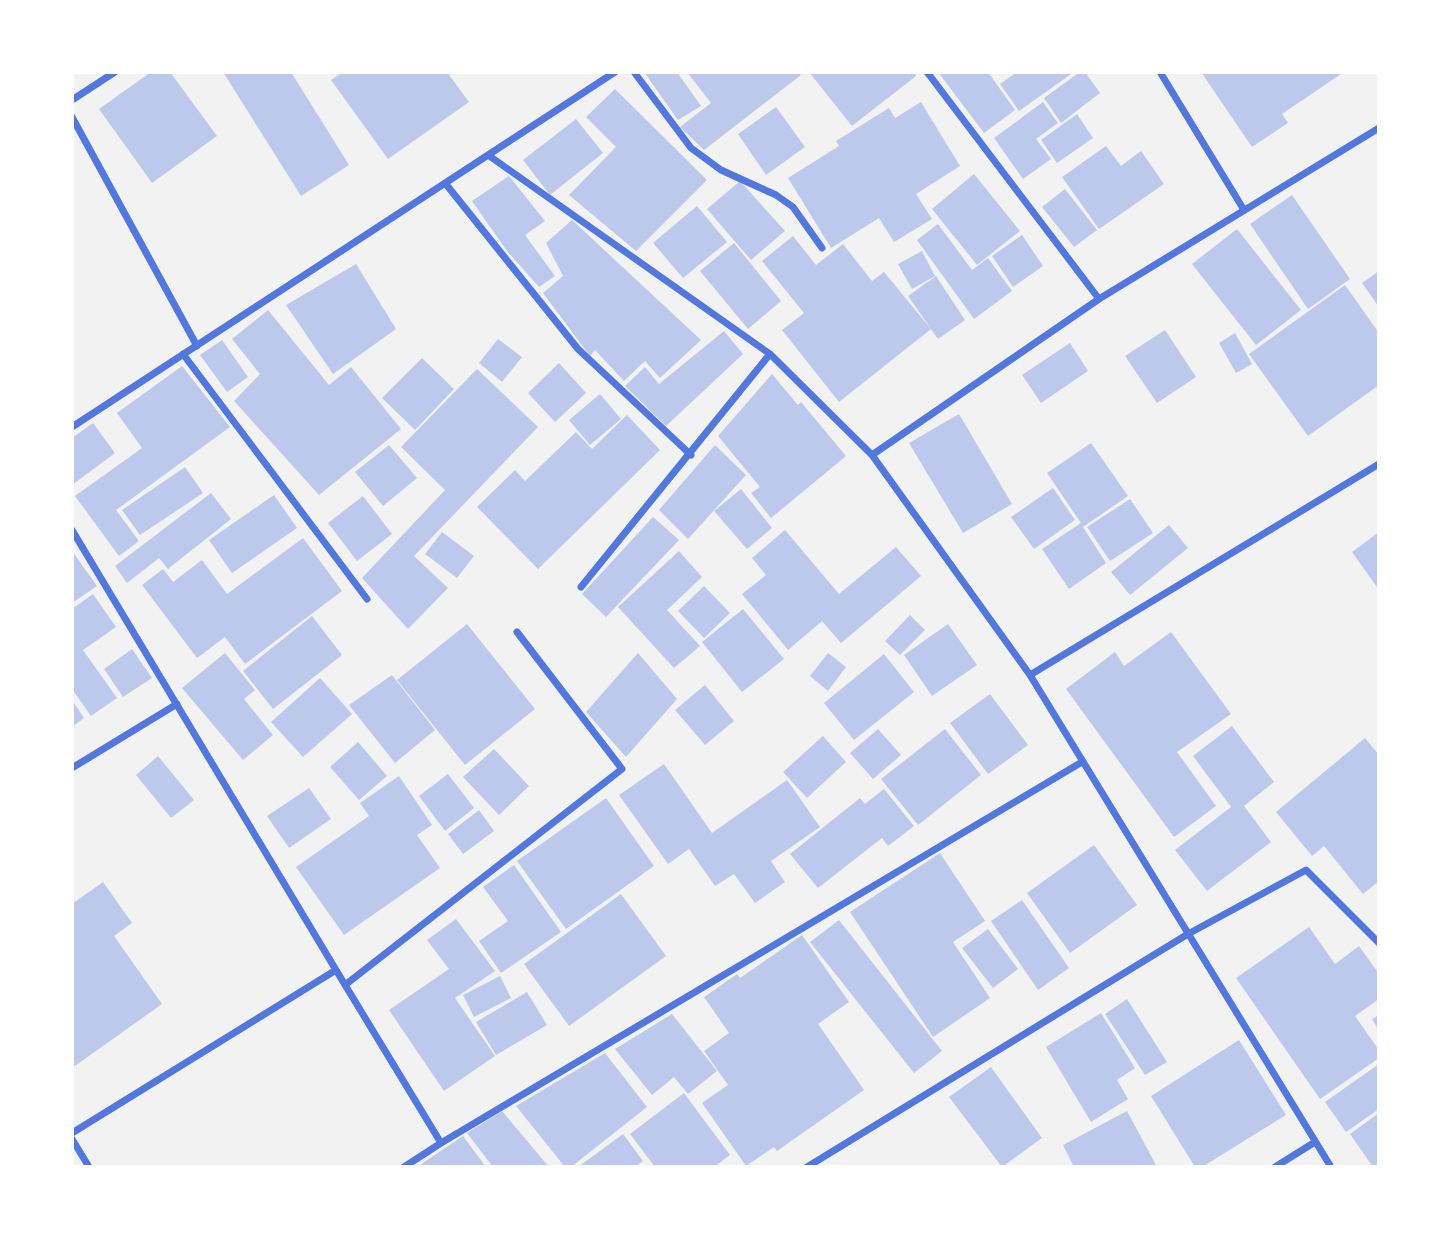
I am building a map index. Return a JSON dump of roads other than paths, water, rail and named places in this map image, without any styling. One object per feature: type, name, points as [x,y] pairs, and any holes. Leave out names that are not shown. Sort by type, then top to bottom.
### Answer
[{"type":"street","points":[[72,100],[115,72]]},
{"type":"street","points":[[72,427],[615,72]]},
{"type":"street","points":[[634,72],[691,148],[720,170],[776,195],[793,207],[822,248]]},
{"type":"street","points":[[927,72],[1098,299]]},
{"type":"street","points":[[1160,72],[1244,210]]},
{"type":"street","points":[[72,117],[197,346]]},
{"type":"street","points":[[872,455],[1098,299],[1379,128]]},
{"type":"street","points":[[488,155],[771,354],[872,455],[1030,675],[1331,1167]]},
{"type":"street","points":[[445,183],[578,349],[691,455]]},
{"type":"street","points":[[183,354],[367,599]]},
{"type":"street","points":[[582,587],[771,354]]},
{"type":"street","points":[[1030,675],[1379,464]]},
{"type":"street","points":[[72,530],[441,1143]]},
{"type":"street","points":[[345,985],[622,769],[517,632]]},
{"type":"street","points":[[72,768],[177,704]]},
{"type":"street","points":[[404,1167],[1083,762]]},
{"type":"street","points":[[807,1167],[1188,934],[1306,870],[1379,943]]},
{"type":"street","points":[[72,1133],[336,970]]},
{"type":"street","points":[[72,1139],[89,1167]]},
{"type":"street","points":[[1275,1167],[1315,1142]]}]
